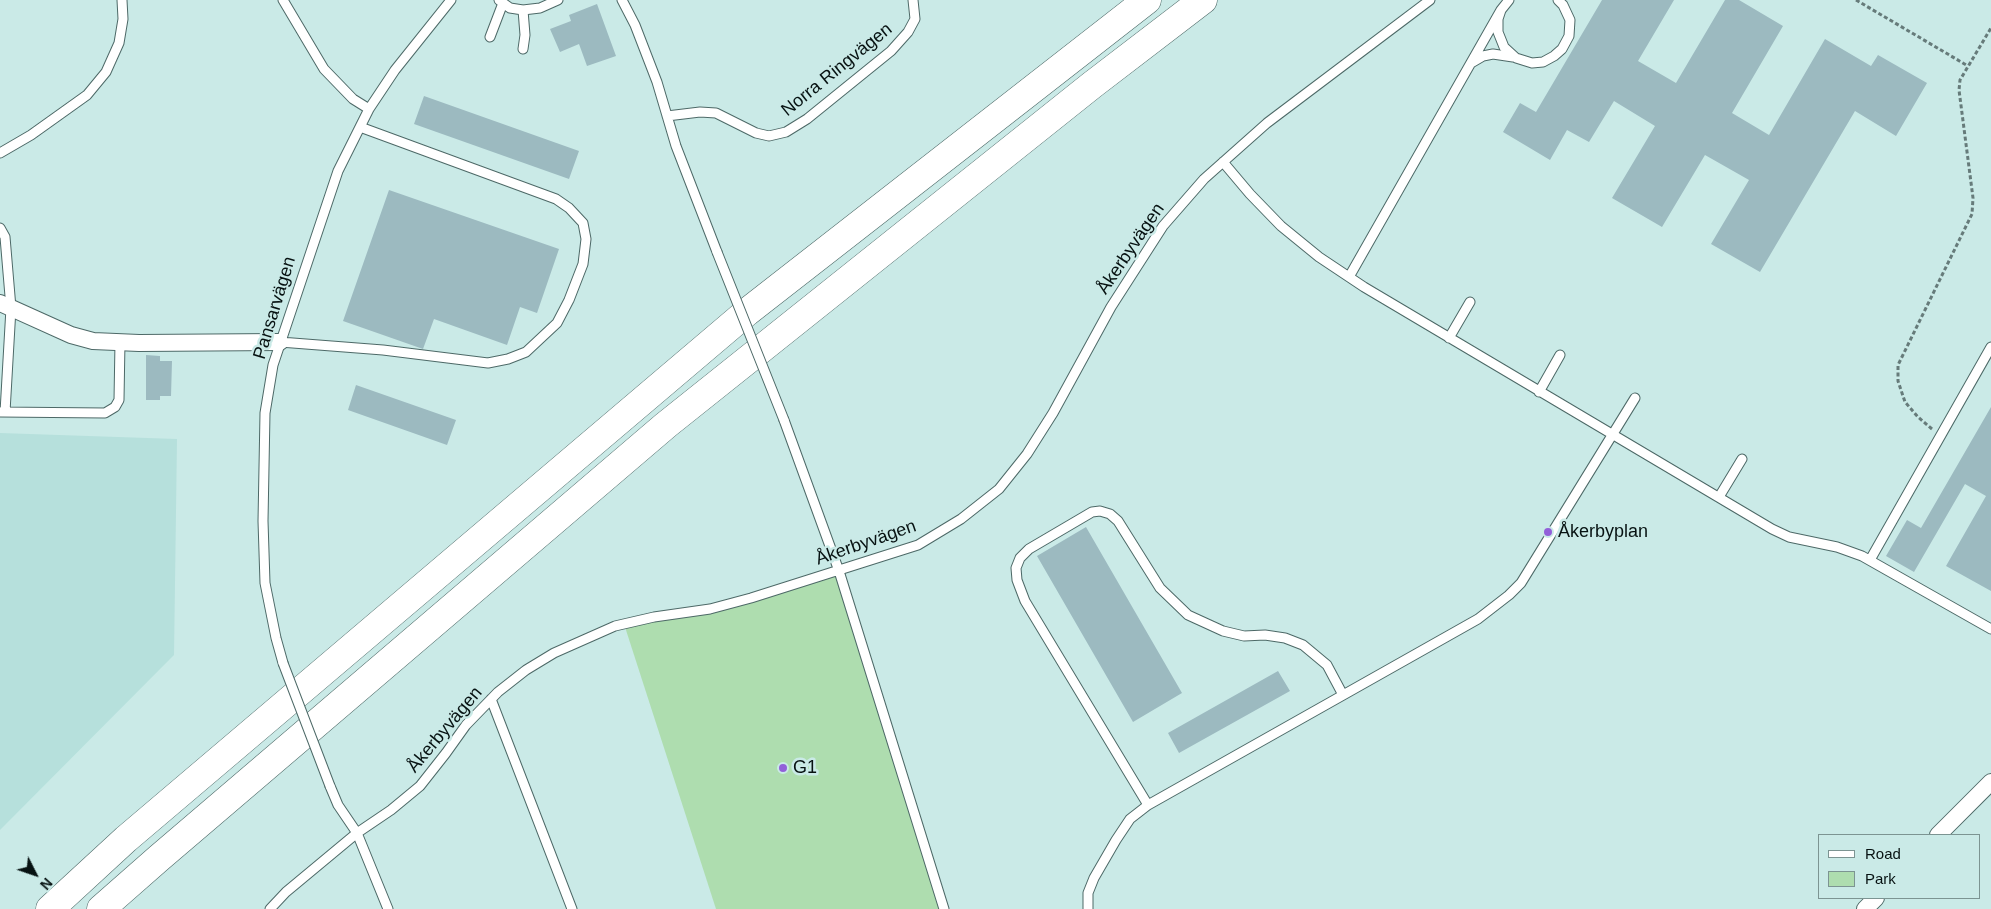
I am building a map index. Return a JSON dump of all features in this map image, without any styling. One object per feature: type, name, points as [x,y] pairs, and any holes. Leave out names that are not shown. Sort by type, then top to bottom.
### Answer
[{"type":"highway","points":[[50,909],[126,838],[747,312],[1148,0]]},
{"type":"highway","points":[[101,909],[666,425],[1092,85],[1203,0]]},
{"type":"street","points":[[5,305],[71,335],[94,341],[162,343],[280,342]]},
{"type":"street","points":[[1939,834],[1991,782]]},
{"type":"street","points":[[1865,909],[1875,899]]},
{"type":"lane","points":[[283,0],[324,69],[353,99],[369,109]]},
{"type":"lane","name":"Pansarvägen","points":[[357,833],[338,805],[330,786],[283,664],[276,638],[265,583],[262,521],[265,413],[273,365],[338,171],[369,109],[395,70],[451,0]]},
{"type":"lane","points":[[490,37],[501,2],[510,8],[523,10],[540,8],[558,0]]},
{"type":"lane","points":[[622,0],[638,33],[657,82],[676,146],[784,420],[839,571],[944,909]]},
{"type":"lane","name":"Norra Ringvägen","points":[[667,116],[700,112],[716,113],[756,133],[769,136],[786,132],[807,118],[891,51],[908,32],[915,19],[913,0]]},
{"type":"lane","name":"Åkerbyvägen","points":[[270,909],[286,892],[357,833],[391,810],[420,786],[466,725],[491,699],[526,670],[554,653],[615,626],[710,609],[839,571],[918,545],[961,519],[999,489],[1026,454],[1075,373],[1111,307],[1163,226],[1204,179],[1288,106],[1430,0]]},
{"type":"lane","points":[[1349,277],[1509,0]]},
{"type":"lane","points":[[1471,63],[1483,56],[1493,54],[1503,54],[1532,63],[1543,62],[1554,56],[1562,49],[1569,36],[1570,20],[1563,4],[1558,0]]},
{"type":"lane","points":[[0,153],[31,135],[87,95],[106,72],[111,50],[119,42],[122,27],[122,4],[112,9]]},
{"type":"lane","points":[[523,10],[525,35],[523,49]]},
{"type":"lane","points":[[1502,10],[1498,19],[1498,32],[1504,47],[1516,58]]},
{"type":"lane","points":[[280,342],[383,350],[488,363],[508,359],[526,352],[557,324],[569,300],[582,264],[586,240],[583,222],[569,208],[556,199],[360,127]]},
{"type":"lane","points":[[1223,162],[1281,226],[1319,257],[1449,338],[1772,529],[1789,537],[1837,547],[1870,560],[1991,629]]},
{"type":"lane","points":[[0,228],[5,237],[3,412],[105,413],[115,407],[119,400],[120,342]]},
{"type":"lane","points":[[1449,338],[1470,302]]},
{"type":"lane","points":[[1870,560],[1991,347]]},
{"type":"lane","points":[[1539,392],[1560,354]]},
{"type":"lane","points":[[1088,909],[1088,893],[1111,848],[1130,819],[1148,805],[1478,619],[1521,584],[1635,398]]},
{"type":"lane","points":[[1719,497],[1742,459]]},
{"type":"lane","points":[[1148,805],[1025,601],[1017,580],[1016,568],[1020,558],[1029,549],[1092,512],[1100,511],[1110,514],[1118,521],[1160,588],[1188,615],[1217,628],[1244,636],[1265,635],[1303,645],[1327,665],[1343,695]]},
{"type":"lane","points":[[491,699],[572,909]]},
{"type":"lane","points":[[357,833],[388,909]]},
{"type":"path","points":[[1856,0],[1968,66]]},
{"type":"path","points":[[1942,434],[1928,427],[1905,402],[1898,381],[1898,366],[1972,214],[1973,198],[1959,90],[1960,80],[1991,28]]},
{"type":"shaded area","points":[[0,433],[177,439],[174,655],[0,830]]},
{"type":"green space","name":"G1","points":[[836,575],[940,909],[716,909],[625,627]]},
{"type":"building","points":[[1602,0],[1674,0],[1638,61],[1676,83],[1725,0],[1739,0],[1783,26],[1732,113],[1769,135],[1825,39],[1871,66],[1878,55],[1927,83],[1896,136],[1855,111],[1760,272],[1711,244],[1749,180],[1705,155],[1662,227],[1612,198],[1655,126],[1614,101],[1589,142],[1567,130],[1550,160],[1503,132],[1520,103],[1536,112]]},
{"type":"building","points":[[597,4],[616,56],[587,66],[579,44],[560,52],[550,29],[571,21],[569,15]]},
{"type":"building","points":[[424,96],[579,151],[569,179],[414,124]]},
{"type":"building","points":[[389,190],[559,249],[537,313],[520,307],[507,345],[434,319],[423,349],[343,321]]},
{"type":"building","points":[[146,355],[160,356],[160,361],[172,361],[171,396],[160,396],[160,400],[146,400]]},
{"type":"building","points":[[356,385],[456,420],[447,445],[348,410]]},
{"type":"building","points":[[1991,407],[1991,591],[1946,566],[1986,496],[1965,484],[1914,572],[1886,556],[1907,520],[1921,528]]},
{"type":"building","points":[[1086,527],[1182,693],[1133,722],[1037,556]]},
{"type":"building","points":[[1278,671],[1290,691],[1179,753],[1168,733]]},
{"type":"place","name":"Åkerbyplan","points":[[1548,532]]},
{"type":"place","name":"G1","points":[[783,768]]}]
